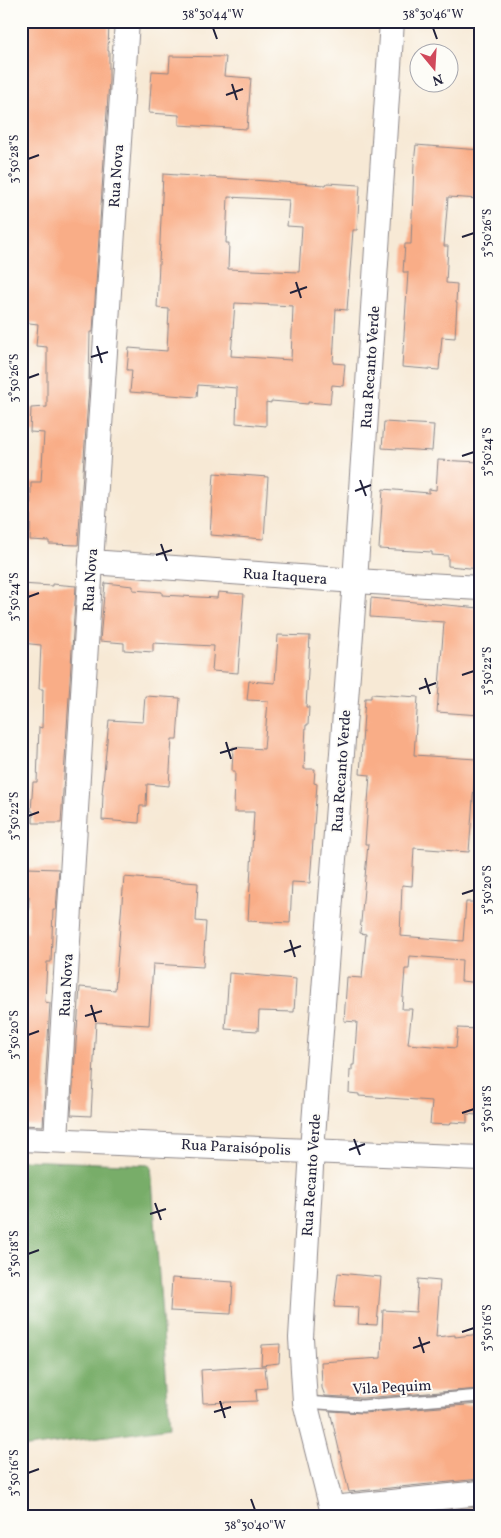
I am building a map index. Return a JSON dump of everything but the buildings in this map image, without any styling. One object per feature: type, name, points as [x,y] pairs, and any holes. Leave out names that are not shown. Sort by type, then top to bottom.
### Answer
[{"type":"street","name":"Rua Nova","points":[[56,1140],[91,562],[127,21]]},
{"type":"street","name":"Rua Recanto Verde","points":[[333,1512],[305,1402],[301,1338],[312,1150],[355,581],[392,21]]},
{"type":"street","name":"Rua Itaquera","points":[[91,562],[480,588]]},
{"type":"street","name":"Rua Paraisópolis","points":[[21,1139],[480,1158]]},
{"type":"street","points":[[333,1512],[480,1492]]},
{"type":"lane","name":"Vila Pequim","points":[[305,1402],[362,1406],[480,1396]]},
{"type":"green space","points":[[21,1160],[151,1165],[170,1427],[21,1448]]}]
